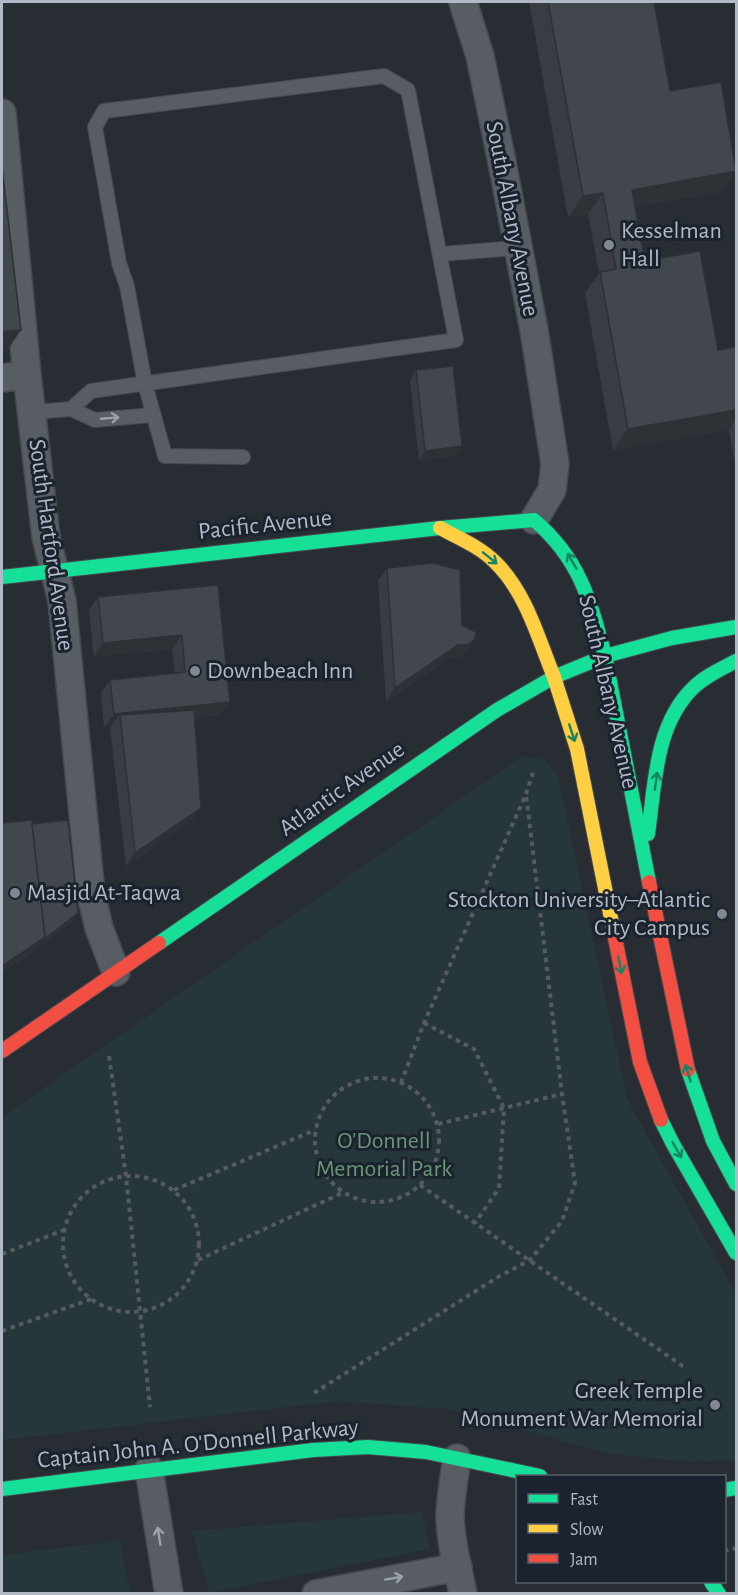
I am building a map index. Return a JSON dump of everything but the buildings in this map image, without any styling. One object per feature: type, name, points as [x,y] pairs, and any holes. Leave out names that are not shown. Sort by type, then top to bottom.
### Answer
[{"type":"main road","name":"Pacific Avenue","points":[[2,577],[440,528],[534,520]]},
{"type":"main road","name":"South Albany Avenue","points":[[534,520],[550,531],[574,562],[591,605],[605,656],[684,1060],[713,1141],[736,1184]]},
{"type":"main road","name":"South Albany Avenue","points":[[440,528],[483,552],[506,574],[522,600],[554,677],[577,749],[640,1062],[673,1144],[736,1253]]},
{"type":"main road","name":"Atlantic Avenue","points":[[2,1051],[496,710],[554,677],[605,656],[672,638],[736,627]]},
{"type":"main road","points":[[645,860],[659,758],[664,733],[675,708],[692,689],[736,661]]},
{"type":"main road","name":"Captain John A. O'Donnell Parkway","points":[[2,1489],[149,1469],[358,1447],[394,1448],[457,1458],[535,1475]]},
{"type":"street","name":"South Albany Avenue","points":[[463,2],[480,56],[534,330],[555,464],[552,490],[534,520]]},
{"type":"street","name":"South Hartford Avenue","points":[[2,113],[14,376],[32,412],[46,537],[62,601],[91,894],[99,928],[116,972]]},
{"type":"street","points":[[457,1458],[450,1515],[463,1593]]},
{"type":"street","points":[[149,1469],[169,1593]]},
{"type":"street","points":[[316,1593],[458,1566]]},
{"type":"lane","points":[[71,410],[91,391],[145,384],[456,340],[408,90],[384,76],[104,111],[96,127],[119,263],[127,286],[145,384],[152,415],[165,456],[243,457]]},
{"type":"lane","points":[[440,254],[517,248]]},
{"type":"lane","points":[[32,412],[71,410],[95,420],[152,415]]},
{"type":"path","points":[[401,1083],[424,1023],[526,794],[533,772]]},
{"type":"path","points":[[314,1393],[498,1277],[530,1260],[562,1221],[575,1183],[526,794]]},
{"type":"path","points":[[424,1023],[474,1049],[504,1108],[499,1188],[475,1223]]},
{"type":"path","points":[[109,1056],[126,1176],[150,1407]]},
{"type":"path","points":[[383,1078],[401,1083],[417,1093],[430,1107],[438,1124],[440,1140],[437,1157],[430,1172],[420,1185],[403,1196],[383,1202],[363,1200],[344,1192],[330,1181],[321,1166],[315,1148],[315,1130],[321,1112],[332,1097],[346,1086],[364,1079],[383,1078]]},
{"type":"path","points":[[438,1124],[562,1094]]},
{"type":"path","points":[[174,1190],[315,1130]]},
{"type":"path","points":[[126,1176],[143,1177],[160,1182],[174,1190],[187,1204],[196,1222],[200,1240],[198,1260],[190,1280],[175,1297],[155,1308],[133,1312],[111,1310],[91,1299],[77,1285],[67,1269],[63,1250],[64,1230],[72,1209],[86,1193],[105,1181],[126,1176]]},
{"type":"path","points":[[420,1185],[687,1369]]},
{"type":"path","points":[[198,1260],[344,1192]]},
{"type":"path","points":[[2,1254],[64,1230]]},
{"type":"path","points":[[2,1331],[91,1299]]},
{"type":"green space","name":"O'Donnell Memorial Park","points":[[521,757],[544,759],[558,776],[627,1099],[736,1294],[736,1460],[688,1462],[609,1454],[448,1409],[338,1401],[2,1440],[2,1117]]},
{"type":"green space","points":[[422,1512],[430,1549],[209,1593],[192,1531]]},
{"type":"green space","points":[[120,1541],[130,1593],[2,1593],[2,1555]]},
{"type":"traffic: fast","points":[[2,577],[440,528],[534,520],[550,535],[573,565],[588,599],[605,656],[672,638],[736,627]]},
{"type":"traffic: fast","points":[[159,943],[497,710],[554,677],[605,656],[649,882]]},
{"type":"traffic: fast","points":[[648,834],[655,776],[664,737],[671,719],[680,703],[693,688],[713,673],[736,661]]},
{"type":"traffic: fast","points":[[688,1070],[713,1141],[736,1184]]},
{"type":"traffic: fast","points":[[661,1120],[736,1253]]},
{"type":"traffic: fast","points":[[2,1489],[313,1450],[368,1447],[426,1452],[535,1475]]},
{"type":"traffic: fast","points":[[726,1490],[736,1488]]},
{"type":"traffic: fast","points":[[712,1583],[719,1594]]},
{"type":"traffic: slow","points":[[440,528],[483,552],[506,574],[530,616],[554,677]]},
{"type":"traffic: slow","points":[[554,677],[577,749],[614,933]]},
{"type":"traffic: jam","points":[[649,882],[688,1070]]},
{"type":"traffic: jam","points":[[614,933],[640,1062],[661,1120]]},
{"type":"traffic: jam","points":[[2,1051],[159,943]]},
{"type":"place","name":"Kesselman Hall","points":[[609,245]]},
{"type":"place","name":"Downbeach Inn","points":[[195,671]]},
{"type":"place","name":"Masjid At-Taqwa","points":[[15,893]]},
{"type":"place","name":"Stockton University–Atlantic City Campus","points":[[722,914]]},
{"type":"place","name":"Greek Temple Monument War Memorial","points":[[715,1405]]}]
